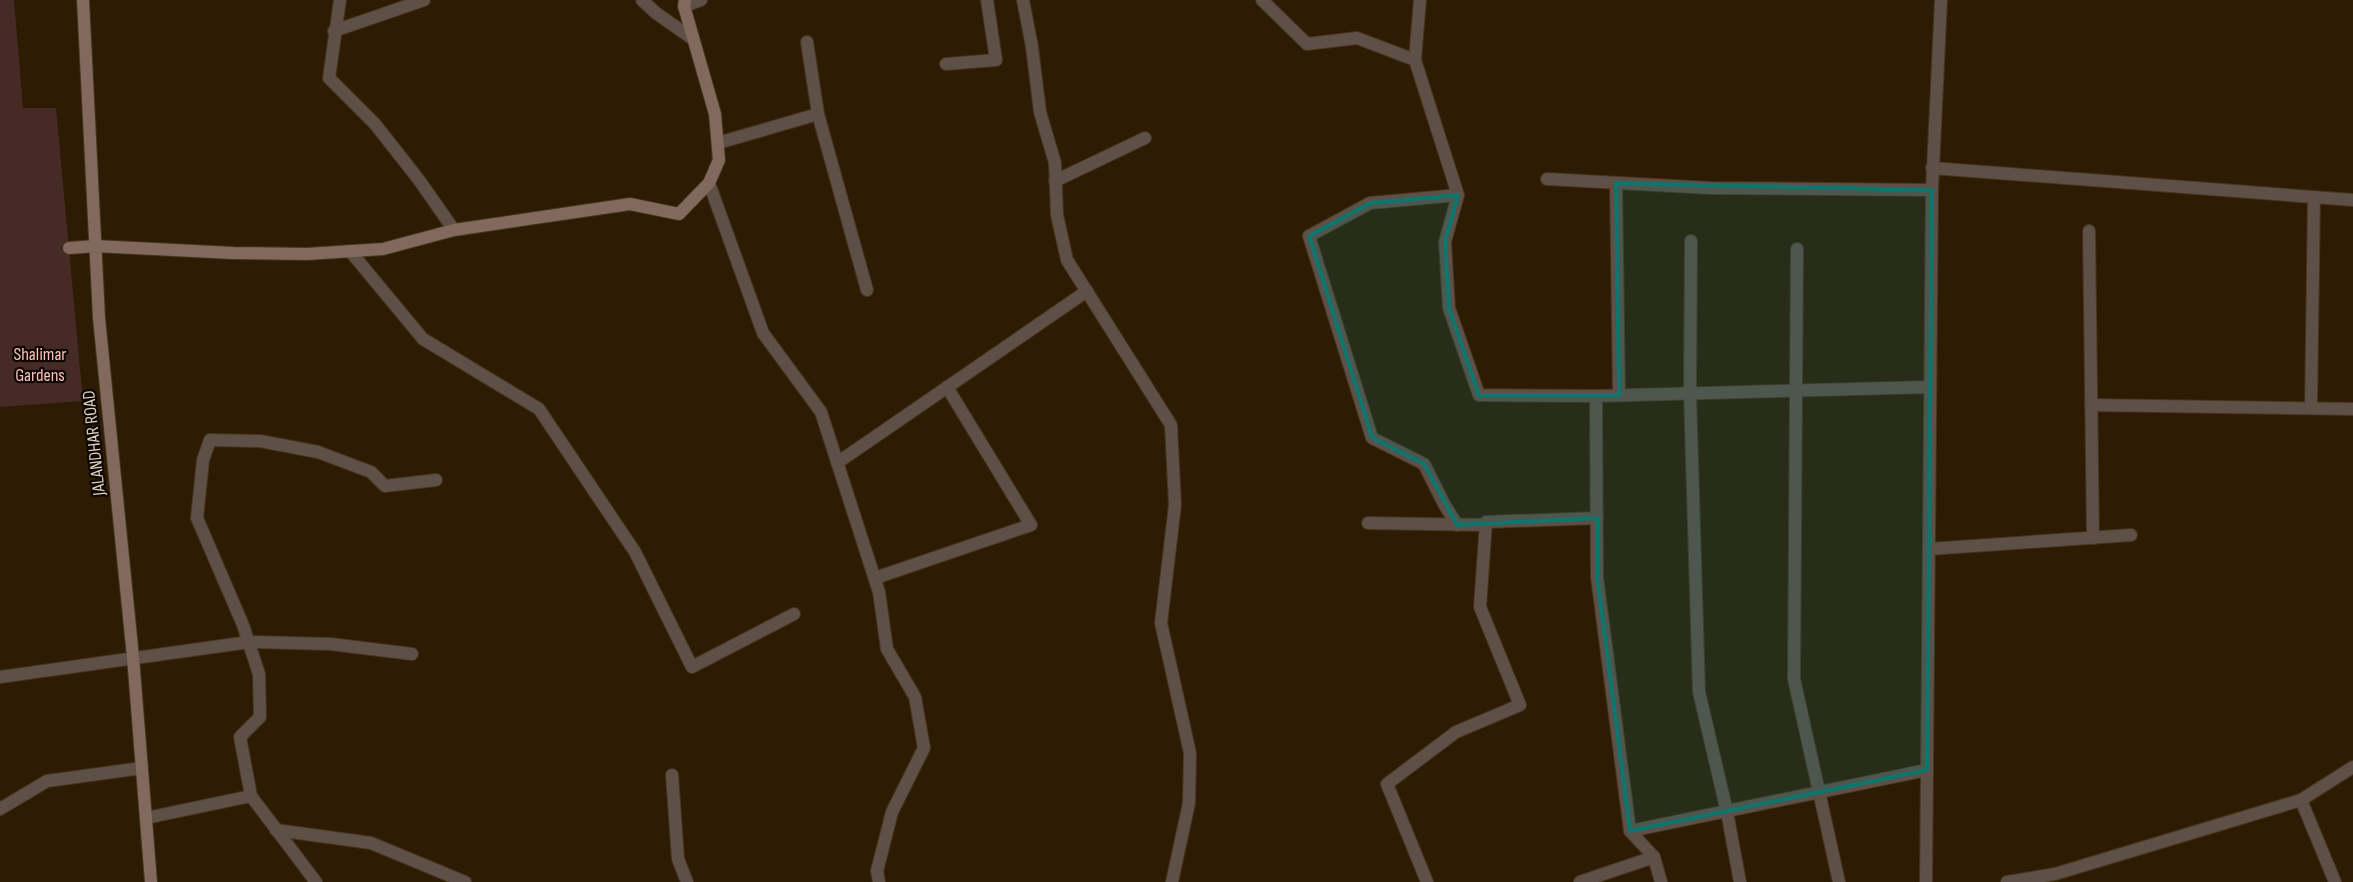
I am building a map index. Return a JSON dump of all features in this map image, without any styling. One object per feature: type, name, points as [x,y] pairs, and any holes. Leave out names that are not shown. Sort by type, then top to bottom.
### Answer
[{"type":"main road","name":"JALANDHAR ROAD","points":[[84,0],[98,318],[133,656],[151,882]]},
{"type":"main road","points":[[69,248],[95,246],[232,253],[307,254],[384,249],[454,230],[630,204],[679,214],[709,183],[719,160],[715,114],[684,3]]},
{"type":"street","points":[[340,0],[328,78],[375,124],[419,180],[454,230]]},
{"type":"street","points":[[334,31],[424,0]]},
{"type":"street","points":[[642,0],[656,13],[693,39]]},
{"type":"street","points":[[684,3],[701,0]]},
{"type":"street","points":[[946,64],[996,60],[986,0]]},
{"type":"street","points":[[1023,0],[1032,47],[1040,112],[1055,163],[1057,216],[1067,260],[1171,425],[1175,505],[1161,623],[1190,753],[1189,803],[1172,882]]},
{"type":"street","points":[[1262,0],[1307,44],[1357,38],[1415,60]]},
{"type":"street","points":[[1420,0],[1415,60],[1458,195],[1445,242],[1449,308],[1479,395],[1619,396],[1930,387]]},
{"type":"street","points":[[1926,882],[1932,168],[1941,0]]},
{"type":"street","points":[[807,42],[818,114],[867,290]]},
{"type":"street","points":[[718,143],[818,114]]},
{"type":"street","points":[[1055,181],[1145,138]]},
{"type":"street","points":[[1932,168],[2353,200]]},
{"type":"street","points":[[1547,179],[1711,188],[1932,190]]},
{"type":"street","points":[[709,183],[763,333],[821,412],[880,592],[887,649],[915,697],[924,748],[892,812],[877,871],[879,882]]},
{"type":"street","points":[[1616,183],[1619,396]]},
{"type":"street","points":[[1458,195],[1370,203],[1309,236],[1372,438],[1424,464],[1444,504],[1458,525]]},
{"type":"street","points":[[2311,408],[2314,197]]},
{"type":"street","points":[[2089,231],[2093,538]]},
{"type":"street","points":[[1690,241],[1690,394],[1699,692],[1740,882]]},
{"type":"street","points":[[1797,249],[1794,679],[1839,882]]},
{"type":"street","points":[[350,251],[423,339],[539,409],[634,552],[692,667],[794,614]]},
{"type":"street","points":[[837,462],[1087,292]]},
{"type":"street","points":[[875,578],[1031,525],[947,387]]},
{"type":"street","points":[[1596,396],[1597,577],[1630,831],[1654,857],[1660,882]]},
{"type":"street","points":[[2091,405],[2353,409]]},
{"type":"street","points":[[316,882],[250,796],[240,737],[260,717],[259,674],[249,642],[197,518],[203,460],[210,440],[260,441],[318,452],[371,472],[385,486],[436,480]]},
{"type":"street","points":[[1427,882],[1387,784],[1456,732],[1520,705],[1480,607],[1486,522],[1597,518]]},
{"type":"street","points":[[1368,523],[1486,525]]},
{"type":"street","points":[[1929,549],[2131,535]]},
{"type":"street","points":[[0,677],[133,656],[249,642],[331,644],[412,654]]},
{"type":"street","points":[[2007,882],[2069,876],[2301,800],[2353,767]]},
{"type":"street","points":[[0,809],[47,781],[142,768]]},
{"type":"street","points":[[1630,831],[1927,770]]},
{"type":"street","points":[[672,775],[678,859],[687,882]]},
{"type":"street","points":[[146,818],[250,796]]},
{"type":"street","points":[[2301,800],[2335,882]]},
{"type":"street","points":[[276,830],[371,842],[465,882]]},
{"type":"street","points":[[1580,882],[1654,857]]},
{"type":"highlighted area","points":[[1616,183],[1932,190],[1927,770],[1630,831],[1597,577],[1597,518],[1457,525],[1424,464],[1372,438],[1309,236],[1370,203],[1458,195],[1445,242],[1449,308],[1479,395],[1619,395]]},
{"type":"green space","name":"Shalimar Gardens","points":[[0,0],[14,0],[23,108],[56,108],[83,401],[0,407]]}]
